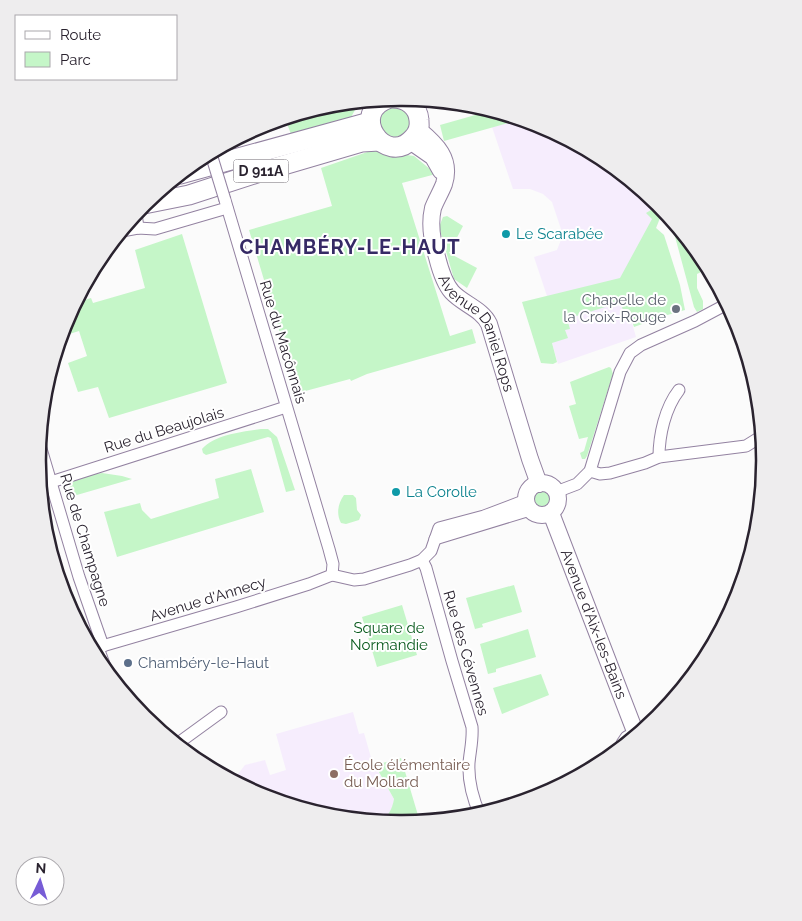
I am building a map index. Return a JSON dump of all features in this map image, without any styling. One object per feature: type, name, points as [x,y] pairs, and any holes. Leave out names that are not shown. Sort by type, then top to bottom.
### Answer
[{"type":"main road","points":[[376,107],[370,122],[371,129],[379,141],[394,147],[403,145],[414,135],[419,118],[416,107]]},
{"type":"main road","name":"D 911A","points":[[201,168],[370,122]]},
{"type":"main road","name":"Avenue Daniel Rops","points":[[414,135],[439,166],[444,182],[434,208],[431,224],[436,256],[446,283],[452,292],[480,313],[489,324],[539,484]]},
{"type":"main road","name":"D 911A","points":[[148,212],[189,195],[260,172],[362,142],[379,141]]},
{"type":"main road","points":[[539,484],[550,485],[556,492],[557,506],[551,513],[539,515],[528,505],[530,490],[539,484]]},
{"type":"main road","name":"Avenue d'Aix-les-Bains","points":[[551,513],[631,731]]},
{"type":"street","name":"Rue du Macônnais","points":[[213,160],[327,541],[333,564],[332,575]]},
{"type":"street","points":[[142,219],[154,229],[226,204]]},
{"type":"street","points":[[556,492],[576,484],[590,471],[620,372],[630,353],[641,345],[721,307]]},
{"type":"street","points":[[659,457],[659,440],[673,398],[678,390]]},
{"type":"street","name":"Rue du Beaujolais","points":[[51,482],[286,408]]},
{"type":"street","points":[[590,471],[600,474],[610,473],[659,457],[746,446],[755,440]]},
{"type":"street","name":"Rue de Champagne","points":[[46,466],[96,642]]},
{"type":"street","points":[[422,560],[430,551],[435,539],[528,505]]},
{"type":"street","name":"Avenue d'Annecy","points":[[100,647],[254,601],[332,575],[354,580],[364,579],[422,560]]},
{"type":"street","name":"Rue des Cévennes","points":[[422,560],[426,568],[472,727],[473,738],[469,764],[474,800],[477,807]]},
{"type":"street","points":[[183,740],[221,712]]},
{"type":"shaded area","points":[[508,123],[558,142],[617,179],[660,218],[656,228],[664,235],[628,309],[636,337],[558,364],[552,343],[547,296],[534,257],[557,250],[563,235],[552,202],[543,194],[530,189],[513,189],[492,127]]},
{"type":"shaded area","name":"École élémentaire du Mollard","points":[[353,712],[359,734],[364,733],[372,761],[394,799],[389,814],[355,812],[309,803],[265,788],[238,776],[245,765],[265,760],[270,775],[286,770],[276,734]]},
{"type":"green space","points":[[395,107],[406,111],[410,122],[406,133],[395,137],[384,133],[380,122],[384,111]]},
{"type":"green space","points":[[356,109],[350,119],[292,137],[288,125],[309,118]]},
{"type":"green space","points":[[477,115],[509,123],[444,141],[440,125]]},
{"type":"green space","points":[[376,149],[414,156],[436,174],[402,183],[450,336],[472,329],[476,343],[367,374],[351,381],[350,379],[298,393],[249,230],[332,206],[321,168]]},
{"type":"green space","points":[[651,210],[660,218],[656,228],[664,235],[680,285],[685,310],[634,327],[628,309],[623,311],[621,302],[567,319],[570,329],[565,330],[568,338],[552,343],[557,362],[553,364],[541,363],[522,302],[620,278],[652,219],[646,213]]},
{"type":"green space","points":[[447,216],[463,226],[449,253],[477,268],[467,288],[454,279],[439,227],[443,217]]},
{"type":"green space","points":[[182,234],[227,383],[109,418],[98,387],[78,392],[68,363],[87,356],[79,331],[70,334],[85,300],[91,298],[93,303],[145,288],[135,250]]},
{"type":"green space","points":[[675,236],[701,272],[697,274],[697,288],[703,301],[703,309],[697,312]]},
{"type":"green space","points":[[609,367],[613,374],[587,456],[585,459],[582,459],[580,453],[584,451],[588,437],[579,439],[569,406],[576,404],[570,382]]},
{"type":"green space","points":[[268,429],[277,437],[295,490],[286,492],[271,438],[268,437],[206,455],[203,453],[202,449],[214,440]]},
{"type":"green space","points":[[251,469],[264,512],[117,557],[104,512],[140,503],[142,510],[151,519],[219,498],[215,479]]},
{"type":"green space","points":[[102,473],[132,479],[70,497],[70,485],[74,481],[84,476]]},
{"type":"green space","points":[[542,487],[547,488],[553,494],[553,504],[547,510],[542,511],[537,510],[531,504],[530,499],[531,494],[537,488]]},
{"type":"green space","points":[[344,495],[353,495],[356,498],[357,510],[361,515],[359,520],[346,524],[341,523],[338,509]]},
{"type":"green space","points":[[514,585],[522,612],[482,624],[483,627],[475,629],[466,598]]},
{"type":"green space","name":"Square de Normandie","points":[[402,605],[417,655],[377,667],[362,617]]},
{"type":"green space","points":[[528,629],[536,657],[496,669],[496,672],[488,674],[480,644]]},
{"type":"green space","points":[[541,674],[549,695],[502,714],[493,688]]},
{"type":"green space","points":[[401,758],[418,814],[388,814],[394,799],[375,765]]},
{"type":"place","name":"Le Scarabée","points":[[506,234]]},
{"type":"place","name":"Chapelle de la Croix-Rouge","points":[[676,309]]},
{"type":"place","name":"La Corolle","points":[[396,492]]},
{"type":"place","name":"Chambéry-le-Haut","points":[[128,663]]},
{"type":"place","name":"École élémentaire du Mollard","points":[[334,774]]},
{"type":"district","name":"CHAMBÉRY-LE-HAUT","points":[[350,247]]}]
